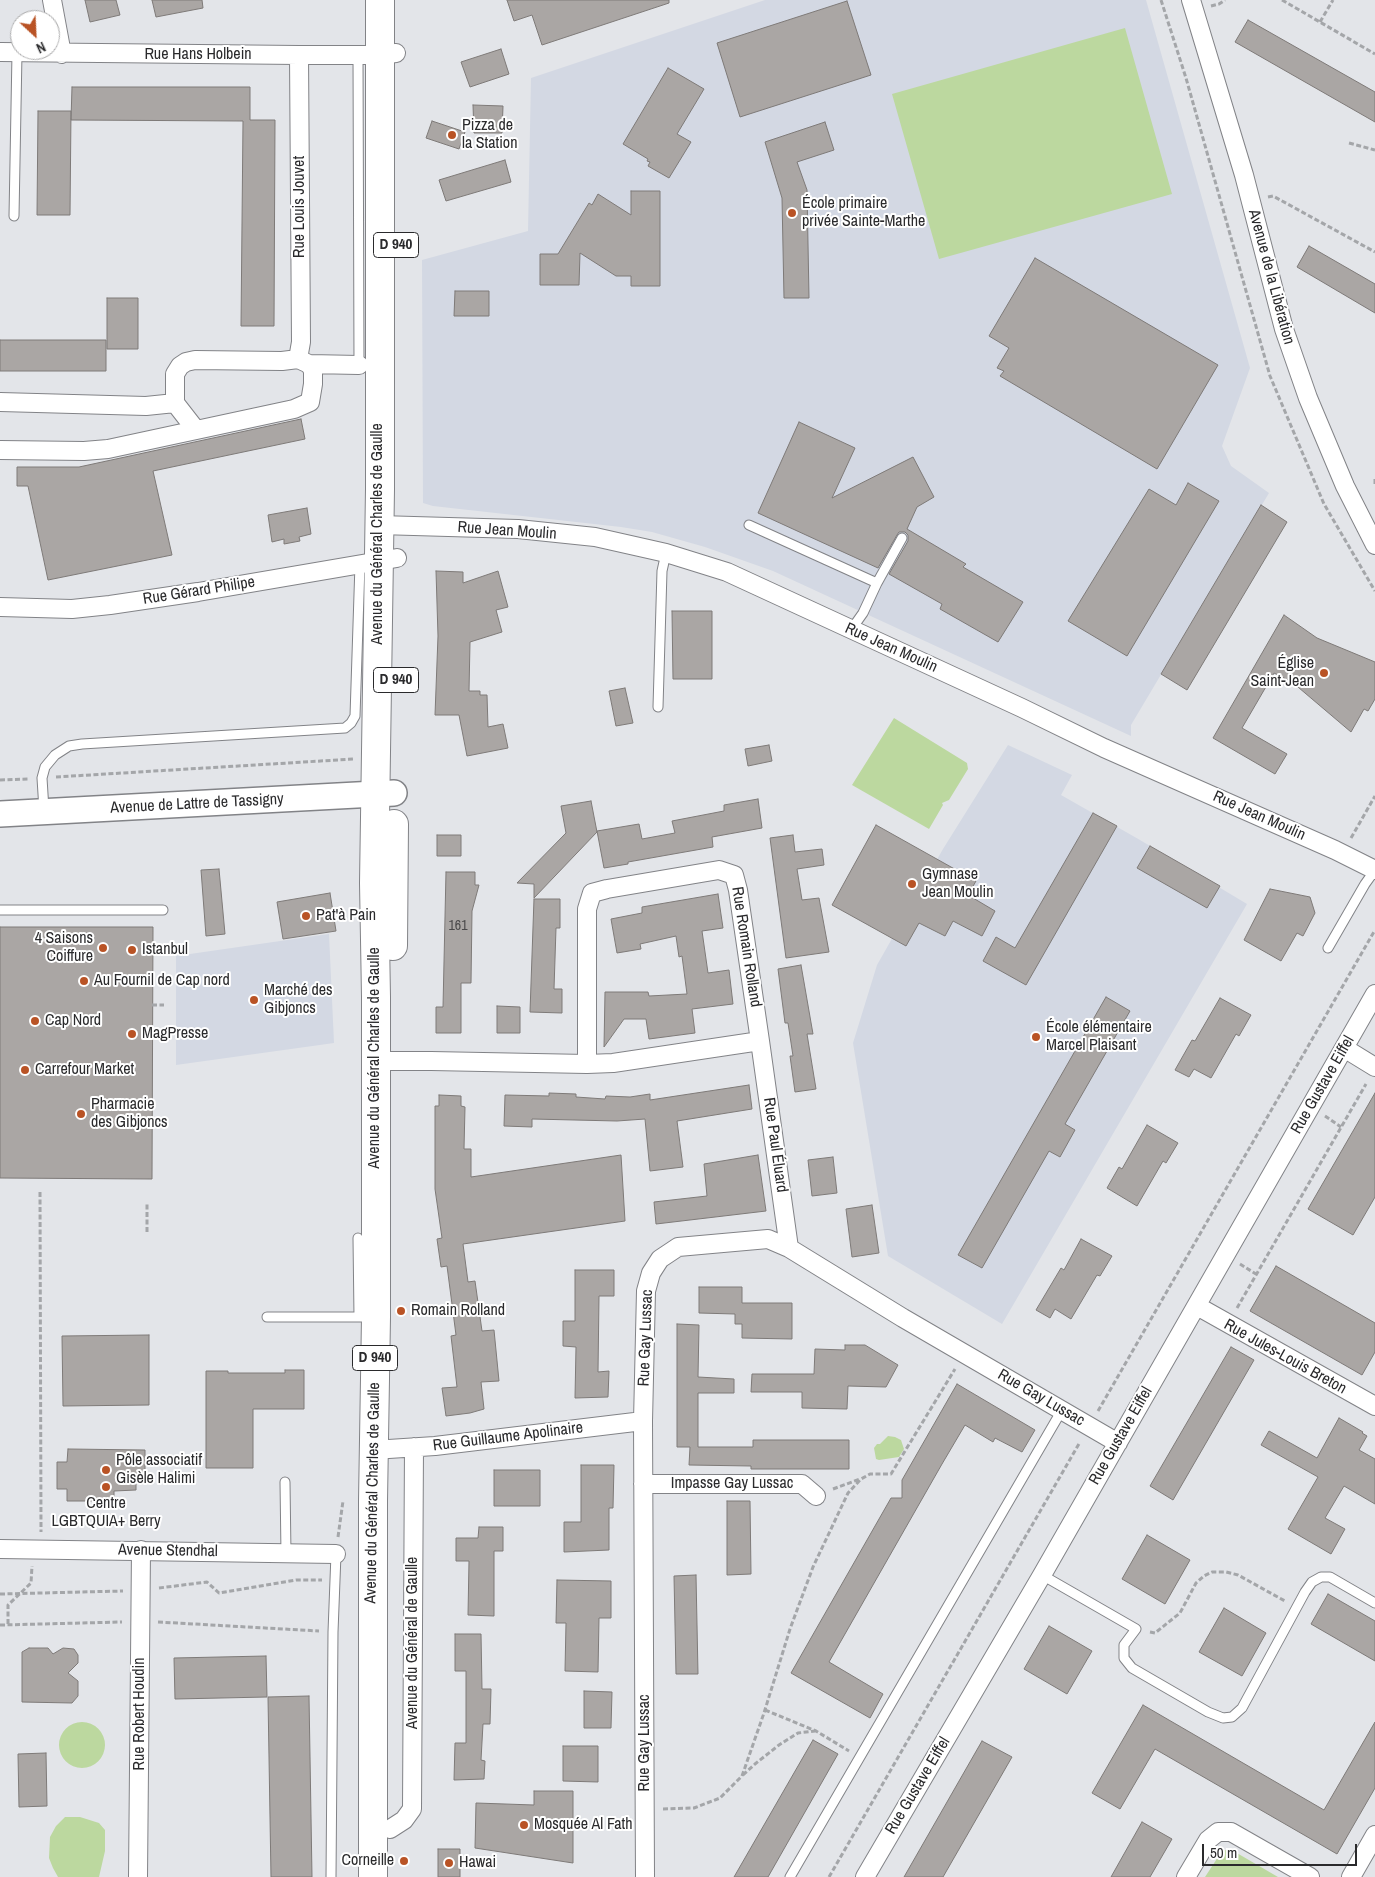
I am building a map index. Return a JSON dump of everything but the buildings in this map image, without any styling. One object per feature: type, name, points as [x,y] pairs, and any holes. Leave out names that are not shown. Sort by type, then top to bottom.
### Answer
[{"type":"main road","name":"Avenue du Général Charles de Gaulle","points":[[380,0],[378,54],[388,525],[379,561],[377,758],[385,794]]},
{"type":"main road","name":"Avenue du Général Charles de Gaulle","points":[[378,54],[396,0]]},
{"type":"main road","name":"Avenue du Général Charles de Gaulle","points":[[379,561],[385,794],[374,883],[385,1061],[393,1449],[390,1877]]},
{"type":"main road","name":"Avenue de Lattre de Tassigny","points":[[0,814],[385,794]]},
{"type":"main road","name":"Avenue du Général Charles de Gaulle","points":[[373,1877],[393,1449],[367,1317],[385,1061]]},
{"type":"street","points":[[52,0],[62,54]]},
{"type":"street","name":"Avenue de la Libération","points":[[1191,0],[1250,200],[1284,329],[1308,398],[1344,486],[1375,545]]},
{"type":"street","name":"Rue Hans Holbein","points":[[8,52],[62,54],[378,54]]},
{"type":"street","name":"Rue Louis Jouvet","points":[[0,450],[84,451],[108,449],[305,405],[310,402],[313,390],[313,370],[303,361],[301,342],[299,55]]},
{"type":"street","points":[[196,430],[175,403],[175,374],[180,366],[186,362],[195,360],[303,361],[359,365]]},
{"type":"street","points":[[0,402],[146,406],[175,403]]},
{"type":"street","name":"Rue Jean Moulin","points":[[388,525],[518,530],[585,536],[666,553],[727,572],[1022,708],[1104,748],[1375,870]]},
{"type":"street","name":"Rue Gérard Philipe","points":[[0,607],[72,609],[110,605],[379,561]]},
{"type":"street","name":"Rue Romain Rolland","points":[[587,1064],[587,909],[592,893],[719,870],[734,875],[738,890],[760,1041]]},
{"type":"street","name":"Rue Gustave Eiffel","points":[[866,1877],[1042,1575],[1375,994]]},
{"type":"street","points":[[385,1061],[613,1063],[760,1041]]},
{"type":"street","name":"Rue Paul Éluard","points":[[760,1041],[789,1248]]},
{"type":"street","points":[[1344,1048],[1374,1067]]},
{"type":"street","name":"Rue Gay Lussac","points":[[645,1877],[643,1421],[646,1291],[651,1273],[660,1259],[678,1247],[768,1239],[789,1248],[964,1354],[1118,1443]]},
{"type":"street","name":"Rue Jules-Louis Breton","points":[[1196,1306],[1375,1406]]},
{"type":"street","name":"Rue Guillaume Apolinaire","points":[[393,1449],[643,1421]]},
{"type":"street","name":"Impasse Gay Lussac","points":[[643,1484],[802,1484],[816,1496]]},
{"type":"street","name":"Avenue Stendhal","points":[[0,1549],[336,1554]]},
{"type":"street","name":"Rue Robert Houdin","points":[[138,1877],[141,1550]]},
{"type":"street","points":[[1186,1877],[1208,1840],[1218,1832],[1231,1832],[1310,1877]]},
{"type":"street","points":[[1351,1877],[1375,1835]]},
{"type":"lane","points":[[8,52],[14,216]]},
{"type":"lane","points":[[359,365],[378,54]]},
{"type":"lane","points":[[749,525],[877,583]]},
{"type":"lane","points":[[851,630],[863,613],[902,538]]},
{"type":"lane","points":[[658,707],[662,571],[666,553]]},
{"type":"lane","points":[[44,812],[42,778],[45,767],[55,755],[69,746],[345,728],[355,716],[379,561]]},
{"type":"lane","points":[[1328,948],[1375,870]]},
{"type":"lane","points":[[0,910],[162,910]]},
{"type":"lane","points":[[267,1317],[367,1317],[358,1238]]},
{"type":"lane","points":[[790,1877],[1062,1410]]},
{"type":"lane","points":[[285,1482],[286,1554]]},
{"type":"lane","points":[[331,1877],[333,1632],[336,1554]]},
{"type":"lane","points":[[1042,1575],[1136,1629],[1124,1645],[1124,1658],[1132,1668],[1208,1712],[1223,1718],[1232,1717],[1242,1708],[1312,1582],[1321,1577],[1330,1577],[1375,1603]]},
{"type":"path","points":[[1282,0],[1375,54]]},
{"type":"path","points":[[1320,22],[1333,0]]},
{"type":"path","points":[[1349,143],[1375,150]]},
{"type":"path","points":[[1250,200],[1273,196],[1375,252]]},
{"type":"path","points":[[1375,479],[1375,485]]},
{"type":"path","points":[[0,780],[377,758]]},
{"type":"path","points":[[1342,854],[1375,796]]},
{"type":"path","points":[[830,1877],[1375,930]]},
{"type":"path","points":[[152,1005],[164,1005]]},
{"type":"path","points":[[1222,1322],[1236,1308],[1365,1086],[1374,1067]]},
{"type":"path","points":[[8,1624],[8,1605],[31,1583],[32,1559],[42,1529],[40,1192]]},
{"type":"path","points":[[147,1202],[147,1232]]},
{"type":"path","points":[[816,1496],[870,1474],[892,1474],[964,1354]]},
{"type":"path","points":[[742,1776],[790,1629],[813,1566],[848,1492],[861,1479]]},
{"type":"path","points":[[336,1554],[343,1501]]},
{"type":"path","points":[[1136,1629],[1155,1633],[1180,1612],[1196,1583],[1212,1572],[1226,1572],[1238,1575],[1296,1608]]},
{"type":"path","points":[[0,1594],[22,1592],[140,1591],[207,1582],[220,1593],[309,1579],[336,1582]]},
{"type":"path","points":[[0,1624],[140,1621],[333,1632]]},
{"type":"path","points":[[765,1710],[816,1731],[860,1757]]},
{"type":"path","points":[[645,1809],[694,1808],[720,1798],[767,1754],[798,1733],[816,1731]]},
{"type":"shaded area","points":[[765,0],[1146,0],[1250,368],[1222,446],[1231,466],[1269,493],[1131,725],[1131,736],[773,571],[705,547],[652,532],[621,527],[433,506],[423,503],[422,260],[528,231],[531,78]]},
{"type":"shaded area","points":[[1008,745],[1072,775],[1061,795],[1247,904],[1002,1324],[888,1256],[853,1043],[877,965],[943,849]]},
{"type":"shaded area","name":"Marché des Gibjoncs","points":[[329,934],[334,1043],[176,1065],[176,956]]},
{"type":"green space","points":[[1125,28],[1172,194],[939,259],[892,94]]},
{"type":"green space","points":[[894,718],[967,763],[968,769],[949,800],[942,803],[943,805],[929,829],[852,785]]},
{"type":"green space","points":[[888,1436],[901,1440],[904,1449],[899,1457],[876,1459],[874,1448]]},
{"type":"green space","points":[[82,1722],[95,1726],[101,1732],[105,1745],[101,1758],[95,1764],[82,1768],[69,1764],[63,1758],[59,1745],[63,1732],[69,1726]]},
{"type":"green space","points":[[65,1817],[80,1817],[99,1823],[105,1830],[105,1851],[99,1877],[58,1877],[49,1858],[50,1837],[56,1826]]},
{"type":"green space","points":[[1230,1849],[1278,1877],[1205,1877],[1222,1851]]},
{"type":"place","name":"Pizza de la Station","points":[[452,135]]},
{"type":"place","name":"École primaire privée Sainte-Marthe","points":[[792,213]]},
{"type":"place","name":"Église Saint-Jean","points":[[1324,673]]},
{"type":"place","name":"Gymnase Jean Moulin","points":[[912,884]]},
{"type":"place","name":"Pat'à Pain","points":[[306,916]]},
{"type":"place","name":"4 Saisons Coiffure","points":[[103,948]]},
{"type":"place","name":"Istanbul","points":[[132,950]]},
{"type":"place","name":"Au Fournil de Cap nord","points":[[84,981]]},
{"type":"place","name":"Marché des Gibjoncs","points":[[254,1000]]},
{"type":"place","name":"Cap Nord","points":[[35,1021]]},
{"type":"place","name":"MagPresse","points":[[132,1034]]},
{"type":"place","name":"École élémentaire Marcel Plaisant","points":[[1036,1037]]},
{"type":"place","name":"Carrefour Market","points":[[25,1070]]},
{"type":"place","name":"Pharmacie des Gibjoncs","points":[[81,1114]]},
{"type":"place","name":"Romain Rolland","points":[[401,1311]]},
{"type":"place","name":"Pôle associatif Gisèle Halimi","points":[[106,1470]]},
{"type":"place","name":"Centre LGBTQUIA+ Berry","points":[[106,1487]]},
{"type":"place","name":"Mosquée Al Fath","points":[[524,1825]]},
{"type":"place","name":"Corneille","points":[[404,1861]]},
{"type":"place","name":"Hawai","points":[[449,1863]]}]
